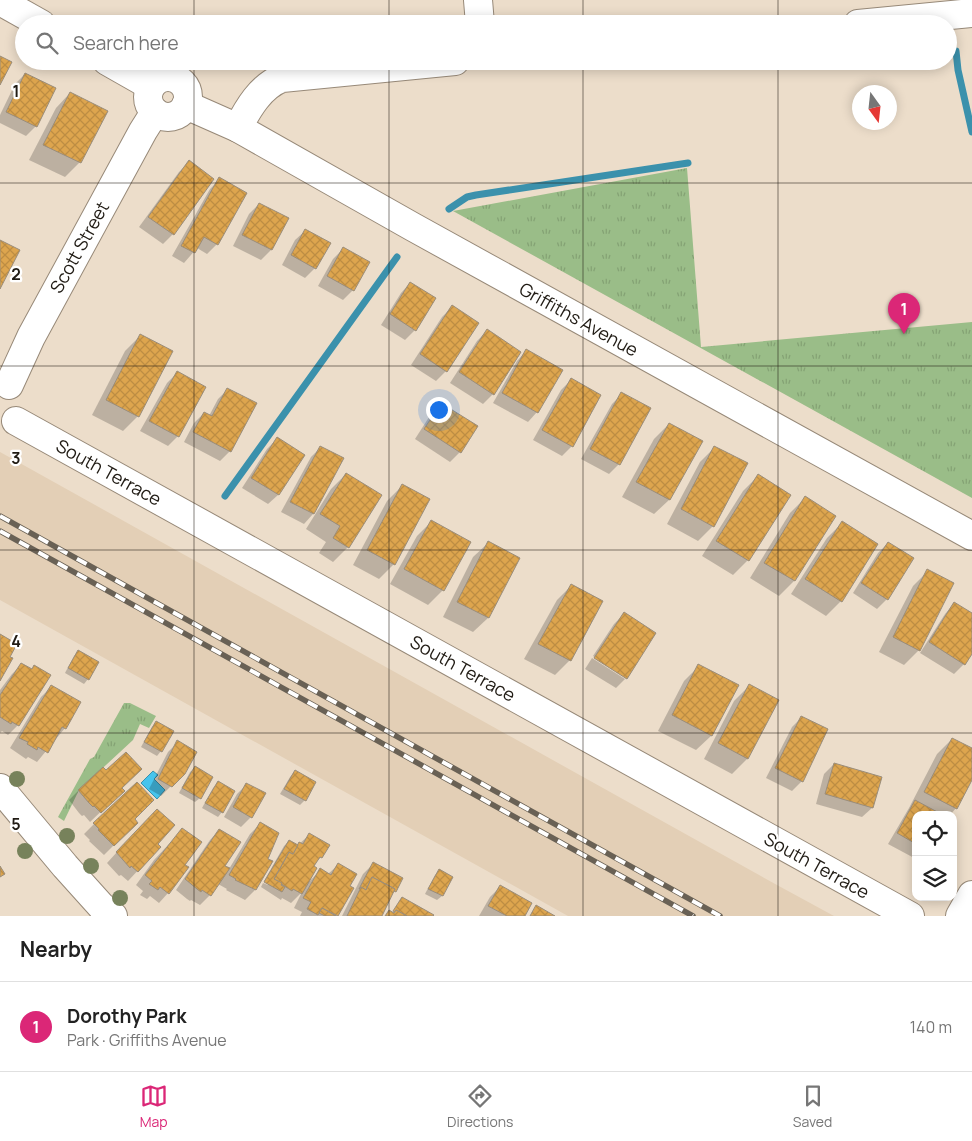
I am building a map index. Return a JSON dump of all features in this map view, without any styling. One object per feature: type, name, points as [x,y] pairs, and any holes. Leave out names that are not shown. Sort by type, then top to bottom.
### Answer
[{"type":"street","points":[[478,0],[479,15]]},
{"type":"street","points":[[0,1],[25,15]]},
{"type":"street","points":[[881,15],[894,10],[972,13]]},
{"type":"street","points":[[118,70],[153,99]]},
{"type":"street","points":[[238,128],[246,112],[267,86],[282,78],[363,70]]},
{"type":"street","name":"Griffiths Avenue","points":[[153,99],[165,116],[175,115],[186,105],[238,128],[421,232],[972,536]]},
{"type":"street","name":"Scott Street","points":[[4,384],[143,131],[153,99]]},
{"type":"street","points":[[4,384],[15,391],[21,406],[20,414],[8,426]]},
{"type":"street","name":"South Terrace","points":[[8,426],[910,916]]},
{"type":"street","points":[[0,788],[65,866],[101,906],[113,916]]},
{"type":"street","points":[[960,916],[972,895]]},
{"type":"shaded area","points":[[0,452],[834,916],[568,916],[0,600]]},
{"type":"green space","points":[[687,168],[701,347],[972,322],[972,498],[453,211]]},
{"type":"green space","points":[[124,703],[130,703],[156,716],[149,728],[140,724],[133,740],[79,790],[64,821],[58,817]]},
{"type":"water","points":[[153,771],[158,775],[154,779],[165,790],[157,799],[141,783]]},
{"type":"building","points":[[0,56],[12,62],[0,85]]},
{"type":"building","points":[[25,73],[56,88],[37,127],[6,112]]},
{"type":"building","points":[[70,92],[108,111],[81,163],[43,145]]},
{"type":"building","points":[[189,160],[214,179],[174,235],[148,217]]},
{"type":"building","points":[[219,177],[247,193],[218,245],[204,237],[195,253],[181,246]]},
{"type":"building","points":[[259,203],[289,218],[272,250],[242,235]]},
{"type":"building","points":[[305,229],[331,243],[316,269],[291,255]]},
{"type":"building","points":[[0,240],[20,250],[0,289]]},
{"type":"building","points":[[343,247],[370,262],[354,291],[327,276]]},
{"type":"building","points":[[410,282],[436,298],[416,331],[390,314]]},
{"type":"building","points":[[452,305],[479,323],[447,372],[420,354]]},
{"type":"building","points":[[487,329],[521,352],[494,395],[459,372]]},
{"type":"building","points":[[140,334],[173,351],[139,417],[106,400]]},
{"type":"building","points":[[526,349],[563,370],[538,413],[502,393]]},
{"type":"building","points":[[177,371],[206,387],[179,437],[149,421]]},
{"type":"building","points":[[571,378],[601,395],[573,447],[542,430]]},
{"type":"building","points":[[227,388],[257,403],[231,452],[193,432],[204,412],[212,416]]},
{"type":"building","points":[[621,392],[651,408],[620,465],[590,449]]},
{"type":"building","points":[[441,403],[478,426],[461,453],[424,429]]},
{"type":"building","points":[[669,423],[703,441],[670,500],[636,482]]},
{"type":"building","points":[[277,437],[305,455],[279,495],[251,478]]},
{"type":"building","points":[[320,446],[344,458],[314,514],[290,502]]},
{"type":"building","points":[[714,446],[748,463],[714,527],[681,509]]},
{"type":"building","points":[[346,473],[382,495],[349,548],[333,538],[340,526],[320,514]]},
{"type":"building","points":[[758,474],[791,495],[749,561],[716,541]]},
{"type":"building","points":[[402,484],[430,499],[395,565],[367,550]]},
{"type":"building","points":[[805,496],[836,516],[795,581],[764,563]]},
{"type":"building","points":[[431,520],[471,542],[444,591],[404,569]]},
{"type":"building","points":[[842,521],[878,544],[842,602],[805,579]]},
{"type":"building","points":[[488,541],[520,558],[489,618],[457,602]]},
{"type":"building","points":[[888,542],[914,558],[888,600],[861,583]]},
{"type":"building","points":[[927,569],[954,583],[920,651],[893,637]]},
{"type":"building","points":[[571,584],[603,601],[571,661],[538,644]]},
{"type":"building","points":[[954,602],[972,613],[972,654],[965,665],[929,642]]},
{"type":"building","points":[[624,612],[656,633],[627,679],[594,658]]},
{"type":"building","points":[[0,634],[17,644],[10,657],[13,658],[0,681]]},
{"type":"building","points":[[78,650],[99,662],[89,680],[68,668]]},
{"type":"building","points":[[21,663],[32,669],[34,665],[51,675],[19,726],[12,722],[11,724],[0,717],[0,695]]},
{"type":"building","points":[[698,664],[739,685],[712,736],[672,715]]},
{"type":"building","points":[[749,684],[779,700],[748,759],[718,743]]},
{"type":"building","points":[[51,685],[81,702],[66,729],[62,727],[48,753],[38,747],[37,750],[27,744],[28,742],[19,738]]},
{"type":"building","points":[[801,716],[828,729],[803,782],[775,768]]},
{"type":"building","points":[[156,721],[174,731],[162,752],[144,742]]},
{"type":"building","points":[[952,738],[972,748],[972,780],[957,809],[924,792]]},
{"type":"building","points":[[177,740],[197,752],[185,774],[172,787],[158,779]]},
{"type":"building","points":[[126,752],[142,769],[122,788],[125,791],[101,813],[78,790],[103,767],[106,770]]},
{"type":"building","points":[[834,763],[882,777],[873,808],[825,794]]},
{"type":"building","points":[[195,766],[213,777],[201,799],[182,788]]},
{"type":"building","points":[[295,770],[316,782],[306,801],[284,789]]},
{"type":"building","points":[[218,781],[235,791],[223,813],[205,803]]},
{"type":"building","points":[[137,782],[154,800],[135,819],[138,823],[114,846],[93,823]]},
{"type":"building","points":[[246,783],[266,793],[252,818],[233,807]]},
{"type":"building","points":[[915,800],[936,811],[912,811],[912,842],[897,833]]},
{"type":"building","points":[[157,809],[175,825],[158,844],[161,847],[138,872],[131,866],[130,868],[116,852]]},
{"type":"building","points":[[260,822],[279,833],[268,859],[273,861],[256,890],[229,875]]},
{"type":"building","points":[[182,828],[202,842],[185,865],[189,867],[169,894],[160,887],[158,890],[149,884],[152,881],[145,875]]},
{"type":"building","points":[[219,829],[241,842],[225,866],[230,868],[211,896],[202,890],[201,892],[185,879]]},
{"type":"building","points":[[309,833],[330,845],[322,858],[320,857],[314,866],[317,868],[302,894],[293,889],[292,891],[274,879],[289,852],[293,854],[299,842],[303,844]]},
{"type":"building","points":[[289,840],[298,845],[293,854],[289,852],[274,879],[285,887],[282,892],[264,882]]},
{"type":"building","points":[[373,862],[403,878],[396,892],[394,891],[395,889],[372,877],[366,890],[361,887],[359,889]]},
{"type":"building","points":[[338,863],[357,874],[350,886],[354,888],[338,916],[322,908],[318,915],[307,909],[311,902],[303,898],[320,868],[331,875]]},
{"type":"building","points":[[0,866],[5,874],[0,877]]},
{"type":"building","points":[[439,869],[453,877],[443,896],[428,889]]},
{"type":"building","points":[[372,877],[395,889],[382,916],[347,916],[361,887],[366,890]]},
{"type":"building","points":[[500,885],[532,903],[525,916],[507,916],[488,906]]},
{"type":"building","points":[[402,897],[434,915],[407,916],[396,910],[395,912],[393,911]]},
{"type":"building","points":[[536,905],[555,916],[530,916]]},
{"type":"building","points":[[322,908],[336,916],[325,916],[319,913]]},
{"type":"building","points":[[389,910],[394,913],[396,910],[407,916],[385,916]]},
{"type":"waterway","points":[[957,60],[972,132]]},
{"type":"waterway","points":[[449,209],[467,197],[476,195],[688,163]]},
{"type":"waterway","points":[[225,496],[397,257]]},
{"type":"railway","points":[[0,516],[720,916]]},
{"type":"railway","points":[[0,531],[693,916]]},
{"type":"place","name":"Dorothy Park","points":[[904,334]]}]
